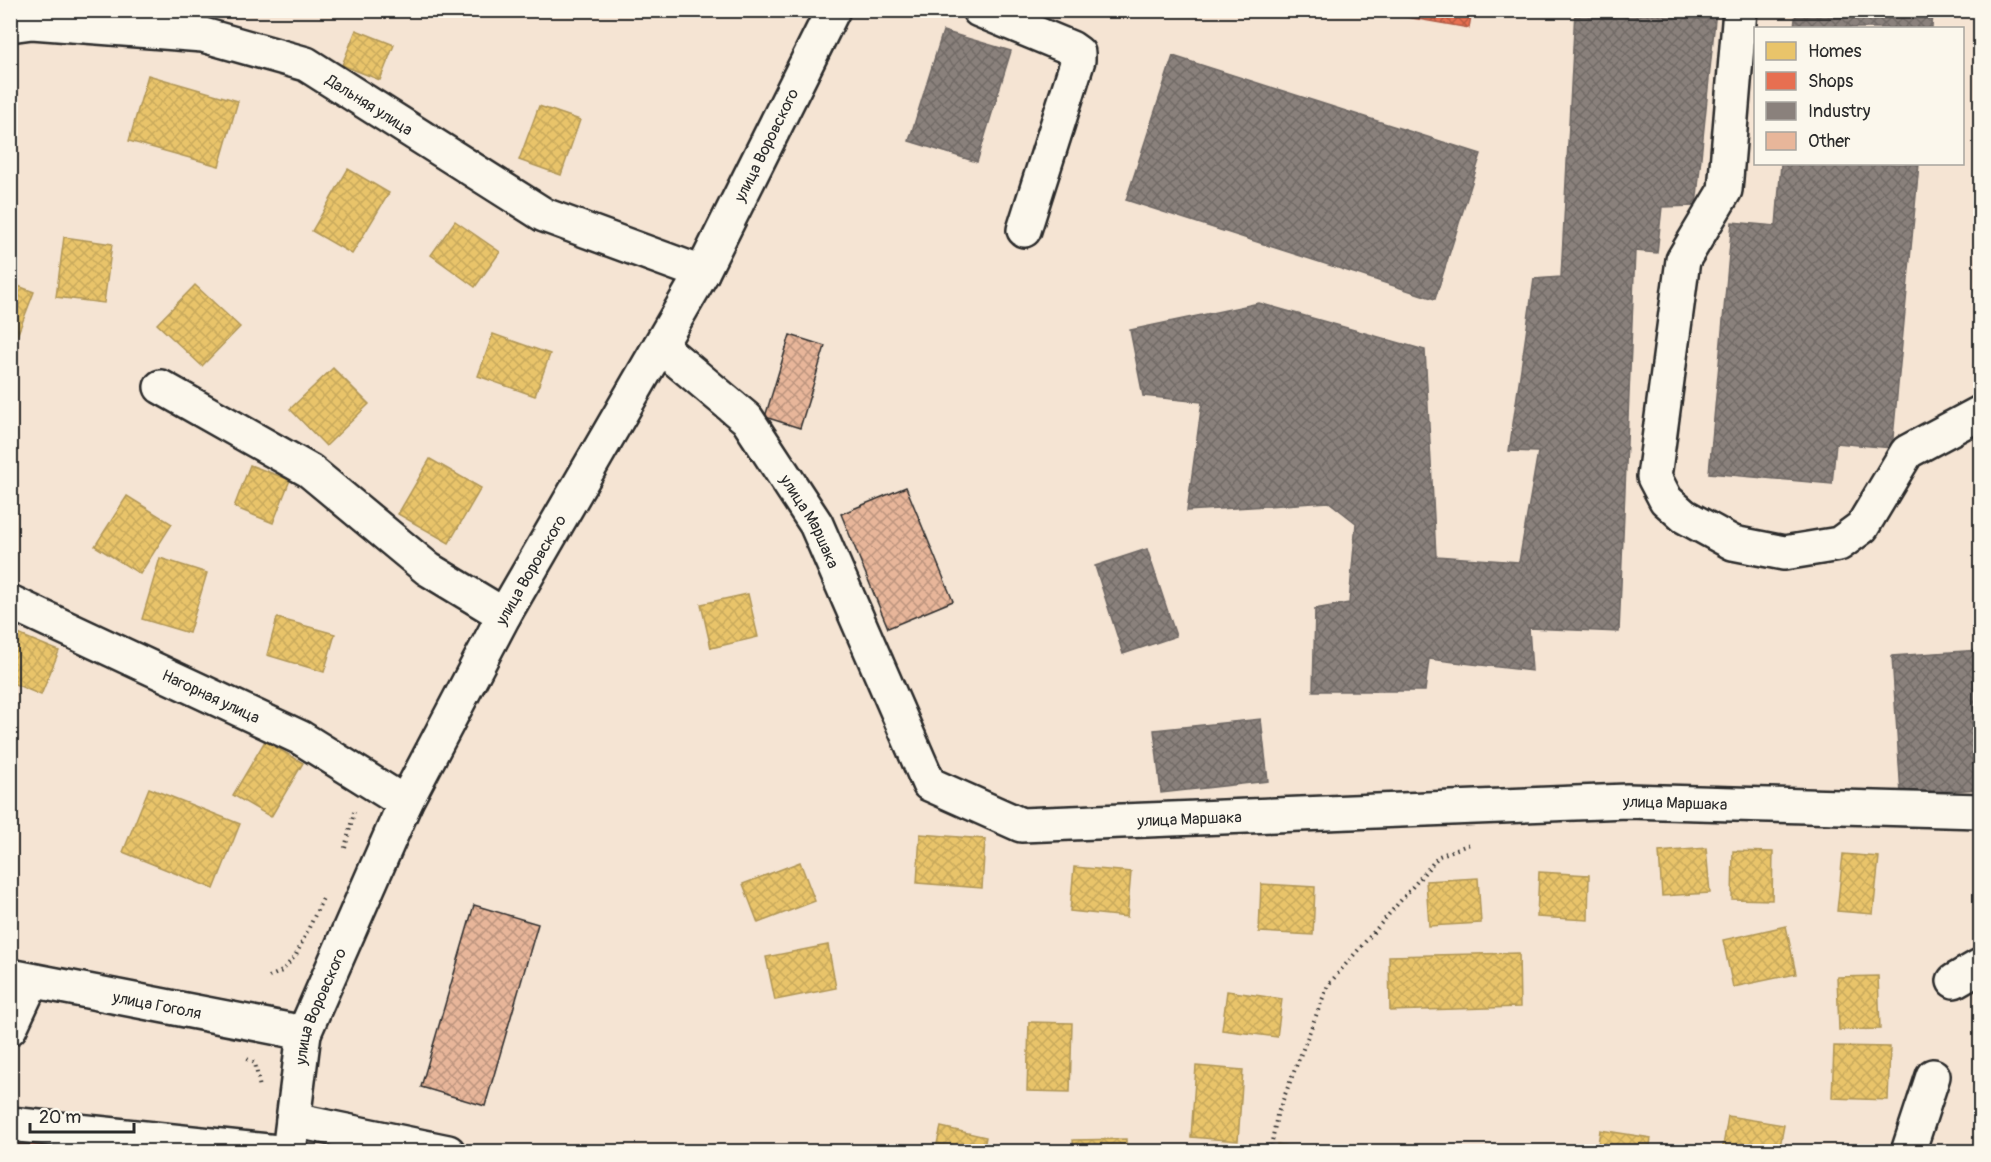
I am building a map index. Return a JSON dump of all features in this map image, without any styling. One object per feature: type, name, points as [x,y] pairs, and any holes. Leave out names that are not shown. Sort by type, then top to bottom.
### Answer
[{"type":"street","name":"улица Воровского","points":[[289,1152],[304,1033],[405,803],[504,615],[702,273],[833,10]]},
{"type":"street","points":[[979,10],[1078,53],[1078,60],[1024,230]]},
{"type":"street","points":[[1740,10],[1725,190],[1683,260],[1654,477],[1666,500],[1684,516],[1733,543],[1784,553],[1839,544],[1862,527],[1907,452],[1980,412]]},
{"type":"street","name":"Дальняя улица","points":[[10,25],[32,22],[203,35],[306,64],[544,215],[702,273]]},
{"type":"street","name":"улица Маршака","points":[[660,346],[747,418],[816,525],[929,784],[1021,825],[1627,801],[1980,811]]},
{"type":"street","points":[[161,387],[310,471],[428,569],[504,615]]},
{"type":"street","name":"Нагорная улица","points":[[10,602],[301,738],[405,803]]},
{"type":"street","points":[[10,1028],[21,978]]},
{"type":"street","name":"улица Гоголя","points":[[21,978],[304,1033]]},
{"type":"street","points":[[1908,1152],[1933,1076]]},
{"type":"street","points":[[293,1119],[448,1152]]},
{"type":"street","points":[[10,1124],[278,1152]]},
{"type":"path","points":[[344,850],[350,833],[361,775]]},
{"type":"path","points":[[1270,1152],[1276,1115],[1328,985],[1439,856],[1472,843]]},
{"type":"path","points":[[269,977],[282,971],[296,954],[326,891]]},
{"type":"path","points":[[238,1056],[255,1063],[260,1087],[259,1097]]},
{"type":"building: Homes","points":[[356,30],[394,45],[380,80],[342,65]]},
{"type":"building: Homes","points":[[148,75],[238,101],[219,166],[129,141]]},
{"type":"building: Homes","points":[[539,106],[580,120],[561,175],[519,160]]},
{"type":"building: Homes","points":[[348,169],[389,193],[352,254],[312,231]]},
{"type":"building: Homes","points":[[455,221],[500,252],[475,287],[431,255]]},
{"type":"building: Homes","points":[[64,237],[112,244],[104,303],[56,297]]},
{"type":"building: Homes","points":[[10,283],[34,292],[17,336],[10,333]]},
{"type":"building: Homes","points":[[195,285],[240,327],[202,366],[157,324]]},
{"type":"building: Homes","points":[[493,334],[550,354],[535,396],[478,376]]},
{"type":"building: Homes","points":[[333,368],[369,404],[326,446],[290,409]]},
{"type":"building: Homes","points":[[430,459],[481,488],[449,543],[398,514]]},
{"type":"building: Homes","points":[[250,465],[290,480],[273,523],[234,507]]},
{"type":"building: Homes","points":[[127,496],[172,524],[140,574],[95,546]]},
{"type":"building: Homes","points":[[160,558],[207,573],[189,633],[142,619]]},
{"type":"building: Homes","points":[[748,594],[758,637],[711,648],[701,604]]},
{"type":"building: Homes","points":[[277,618],[335,634],[324,672],[267,655]]},
{"type":"building: Homes","points":[[18,634],[59,651],[41,695],[10,682],[10,654]]},
{"type":"building: Homes","points":[[265,741],[303,763],[271,817],[233,795]]},
{"type":"building: Homes","points":[[149,788],[240,824],[214,889],[123,852]]},
{"type":"building: Homes","points":[[920,834],[985,839],[982,888],[917,883]]},
{"type":"building: Homes","points":[[1706,848],[1710,893],[1662,896],[1659,852]]},
{"type":"building: Homes","points":[[1733,851],[1773,852],[1772,900],[1732,899]]},
{"type":"building: Homes","points":[[1843,854],[1879,857],[1873,914],[1837,911]]},
{"type":"building: Homes","points":[[800,862],[815,901],[758,923],[743,884]]},
{"type":"building: Homes","points":[[1074,867],[1131,872],[1127,917],[1070,911]]},
{"type":"building: Homes","points":[[1539,872],[1589,875],[1588,920],[1537,917]]},
{"type":"building: Homes","points":[[1478,878],[1481,923],[1429,926],[1426,881]]},
{"type":"building: Homes","points":[[1261,884],[1315,887],[1313,935],[1259,932]]},
{"type":"building: Homes","points":[[1786,926],[1796,974],[1733,987],[1723,940]]},
{"type":"building: Homes","points":[[828,945],[836,988],[775,1000],[766,957]]},
{"type":"building: Homes","points":[[1519,953],[1520,1007],[1390,1011],[1389,956]]},
{"type":"building: Homes","points":[[1878,976],[1880,1029],[1839,1030],[1837,977]]},
{"type":"building: Homes","points":[[1227,991],[1282,999],[1277,1037],[1222,1030]]},
{"type":"building: Homes","points":[[1029,1022],[1072,1023],[1070,1092],[1027,1091]]},
{"type":"building: Homes","points":[[1834,1046],[1890,1047],[1888,1100],[1832,1098]]},
{"type":"building: Homes","points":[[1196,1066],[1243,1070],[1238,1141],[1191,1137]]},
{"type":"building: Homes","points":[[1728,1116],[1784,1125],[1779,1152],[1722,1152]]},
{"type":"building: Homes","points":[[941,1127],[986,1137],[983,1152],[935,1152]]},
{"type":"building: Homes","points":[[1600,1130],[1651,1138],[1649,1152],[1597,1152]]},
{"type":"building: Homes","points":[[1126,1139],[1126,1152],[1074,1152],[1073,1140]]},
{"type":"building: Homes","points":[[1277,1144],[1322,1152],[1275,1152]]},
{"type":"building: Shops","points":[[1366,10],[1472,10],[1469,28]]},
{"type":"building: Shops","points":[[10,1135],[186,1152],[10,1152]]},
{"type":"building: Industry","points":[[1575,10],[1716,10],[1696,206],[1662,207],[1657,253],[1635,251],[1619,632],[1529,628],[1532,671],[1429,659],[1425,691],[1313,691],[1315,609],[1349,603],[1356,523],[1329,502],[1187,511],[1202,402],[1143,396],[1130,330],[1259,303],[1425,350],[1436,556],[1519,562],[1538,452],[1509,451],[1534,279],[1561,277]]},
{"type":"building: Industry","points":[[1796,10],[1933,10],[1932,27],[1794,27]]},
{"type":"building: Industry","points":[[943,31],[1011,51],[977,162],[909,141]]},
{"type":"building: Industry","points":[[1173,56],[1481,154],[1435,299],[1126,200]]},
{"type":"building: Industry","points":[[1781,165],[1919,165],[1892,448],[1836,443],[1832,484],[1709,473],[1732,222],[1776,226]]},
{"type":"building: Industry","points":[[1147,549],[1176,636],[1123,654],[1095,566]]},
{"type":"building: Industry","points":[[1980,650],[1980,789],[1901,794],[1892,656]]},
{"type":"building: Industry","points":[[1261,719],[1268,781],[1161,793],[1154,730]]},
{"type":"building: Other","points":[[790,335],[825,346],[800,428],[765,417]]},
{"type":"building: Other","points":[[906,487],[953,601],[888,628],[841,514]]},
{"type":"building: Other","points":[[474,905],[538,924],[485,1106],[421,1087]]}]
